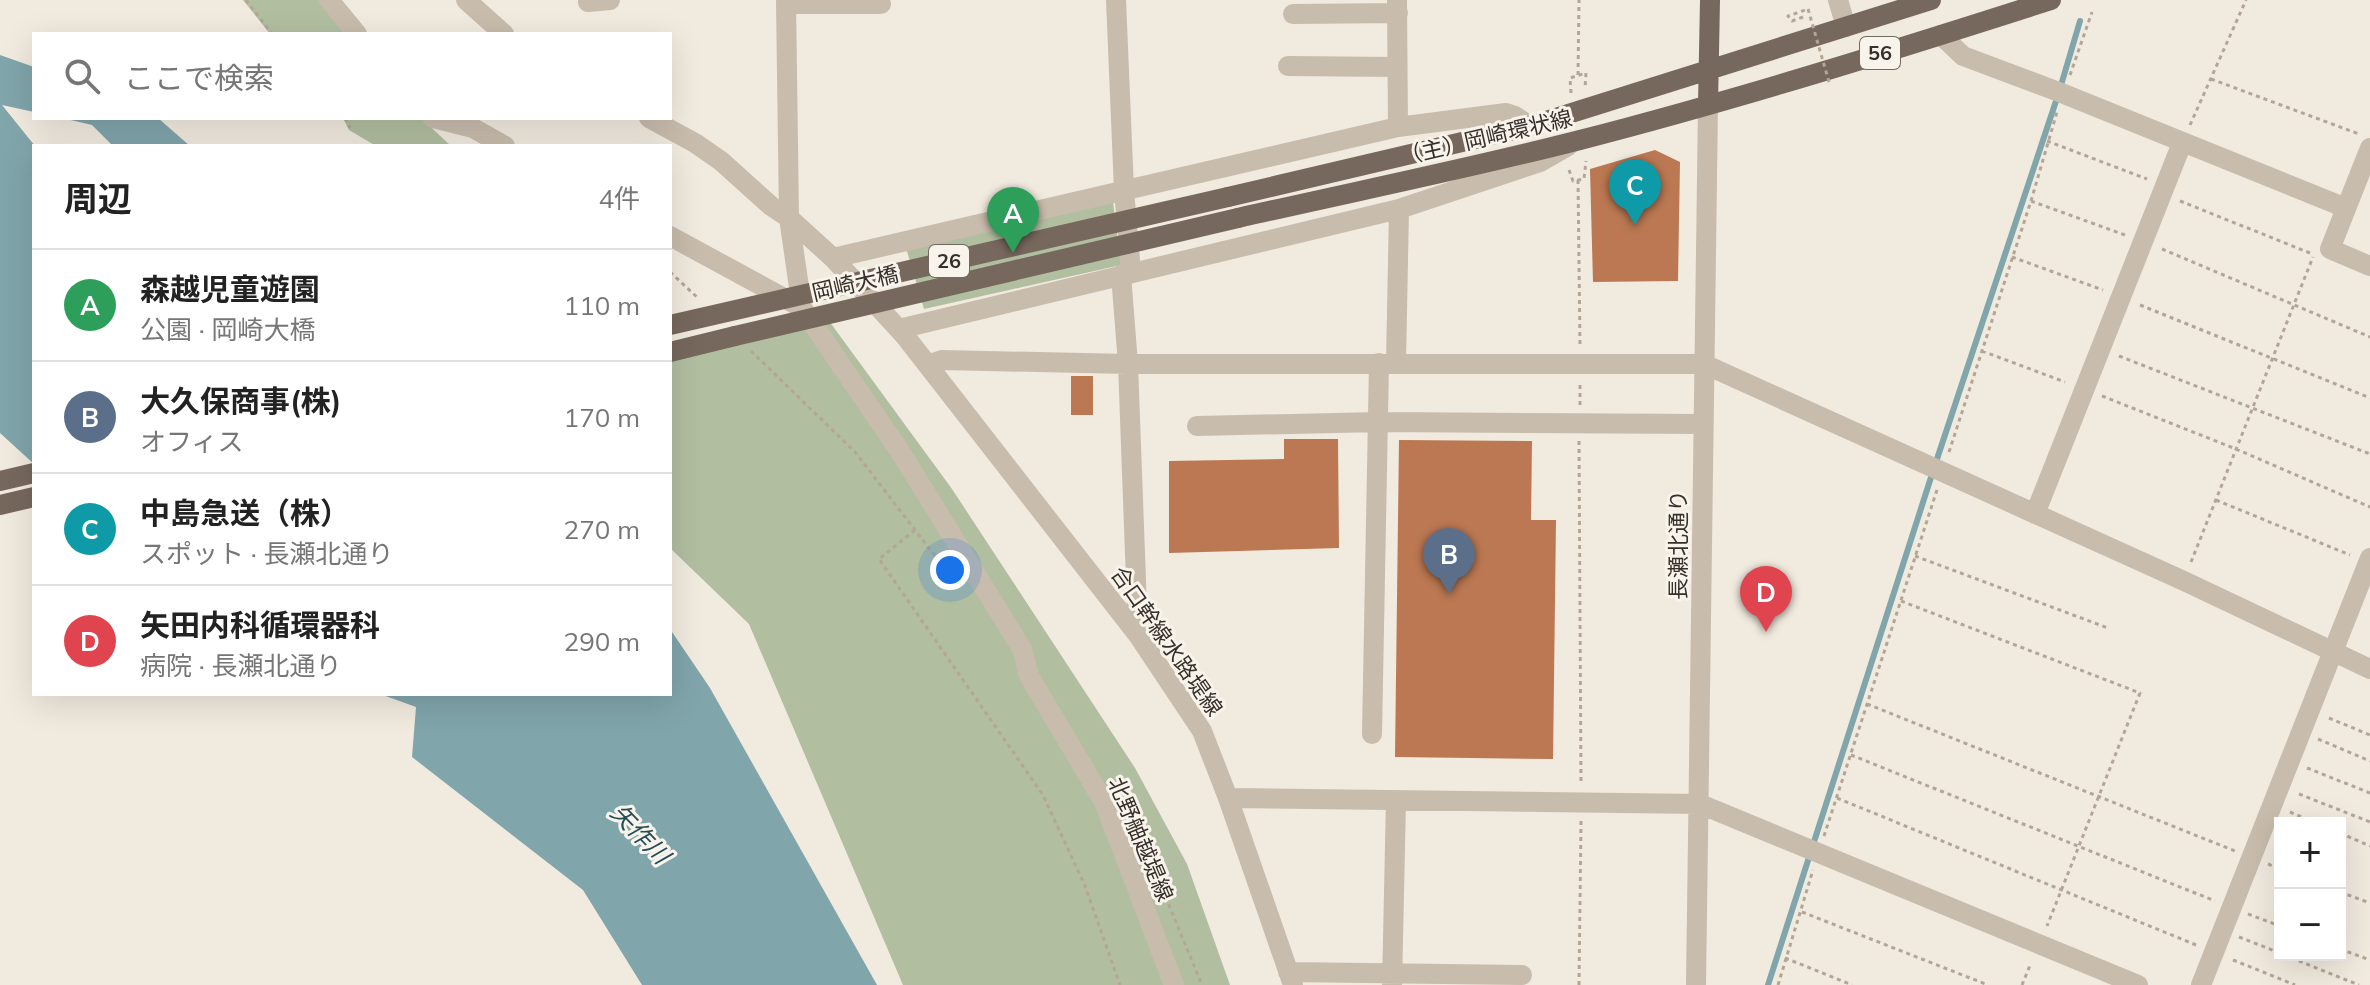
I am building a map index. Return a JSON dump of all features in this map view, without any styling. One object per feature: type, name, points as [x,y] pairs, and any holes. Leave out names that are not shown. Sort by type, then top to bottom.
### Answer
[{"type":"main road","points":[[1708,105],[1710,0]]},
{"type":"main road","name":"56","points":[[1709,69],[1931,0]]},
{"type":"main road","name":"56","points":[[1708,105],[2051,0]]},
{"type":"main road","name":"（主）岡崎環状線","points":[[1228,197],[1530,126],[1709,69]]},
{"type":"main road","name":"（主）岡崎環状線","points":[[1238,218],[1579,140],[1708,105]]},
{"type":"main road","name":"岡崎大橋","points":[[672,325],[1228,197]]},
{"type":"main road","name":"岡崎大橋","points":[[672,352],[1238,218]]},
{"type":"main road","points":[[0,481],[32,473]]},
{"type":"main road","points":[[0,505],[32,497]]},
{"type":"street","points":[[329,0],[355,32]]},
{"type":"street","points":[[588,2],[610,0]]},
{"type":"street","points":[[1116,0],[1138,635]]},
{"type":"street","points":[[1838,0],[1846,27]]},
{"type":"street","points":[[470,2],[502,32]]},
{"type":"street","points":[[802,308],[789,218],[786,2],[881,4]]},
{"type":"street","points":[[1293,14],[1397,6],[1398,127]]},
{"type":"street","points":[[1941,35],[1963,56],[2346,208]]},
{"type":"street","points":[[1288,66],[1396,67]]},
{"type":"street","name":"長瀬北通り","points":[[1696,985],[1708,105]]},
{"type":"street","points":[[833,258],[1398,127],[1506,113],[1530,126]]},
{"type":"street","points":[[441,120],[473,128],[501,144]]},
{"type":"street","points":[[653,120],[721,161],[789,218]]},
{"type":"street","points":[[899,329],[1399,209],[1540,162],[1579,140]]},
{"type":"street","points":[[2035,514],[2182,143]]},
{"type":"street","points":[[2370,148],[2330,249],[2370,266]]},
{"type":"street","points":[[1372,734],[1379,422],[1388,363],[1399,209]]},
{"type":"street","name":"合口幹線水路堤線","points":[[789,218],[833,258],[928,365],[1138,635],[1202,731],[1291,978]]},
{"type":"street","points":[[672,237],[802,308]]},
{"type":"street","name":"北野舳越堤線","points":[[802,308],[901,453],[1022,649],[1029,676],[1104,802],[1174,985]]},
{"type":"street","points":[[928,365],[942,360],[1128,364],[1704,364],[2184,581],[2370,669]]},
{"type":"street","points":[[1197,426],[1379,422],[1703,424]]},
{"type":"street","points":[[2201,985],[2369,560]]},
{"type":"street","points":[[1228,798],[1700,804],[2138,985]]},
{"type":"street","points":[[1392,979],[1396,800]]},
{"type":"street","points":[[1291,978],[1522,975]]},
{"type":"path","points":[[246,0],[270,32]]},
{"type":"path","points":[[1578,75],[1579,0]]},
{"type":"path","points":[[2182,143],[2246,0]]},
{"type":"path","points":[[1803,17],[1792,21],[1788,16],[1808,9],[1829,82]]},
{"type":"path","points":[[2067,83],[2092,12]]},
{"type":"path","points":[[1571,93],[1570,78],[1586,73],[1585,88]]},
{"type":"path","points":[[2211,79],[2370,138]]},
{"type":"path","points":[[1823,841],[2031,201],[2057,112]]},
{"type":"path","points":[[346,120],[350,128]]},
{"type":"path","points":[[2047,141],[2314,254],[2184,581]]},
{"type":"path","points":[[1568,166],[1573,181],[1584,179],[1586,161]]},
{"type":"path","points":[[1578,180],[1580,364]]},
{"type":"path","points":[[2031,201],[2144,242],[2370,337]]},
{"type":"path","points":[[2012,257],[2370,398]]},
{"type":"path","points":[[672,274],[706,306]]},
{"type":"path","points":[[735,336],[855,452],[963,591]]},
{"type":"path","points":[[2101,348],[2370,454]]},
{"type":"path","points":[[1982,351],[2236,449],[2370,507]]},
{"type":"path","points":[[1579,460],[1579,985]]},
{"type":"path","points":[[2216,500],[2369,560]]},
{"type":"path","points":[[915,530],[879,559],[1043,795],[1085,886],[1120,985]]},
{"type":"path","points":[[1915,556],[2108,628]]},
{"type":"path","points":[[1901,601],[2140,693],[2022,985]]},
{"type":"path","points":[[1867,704],[2251,857]]},
{"type":"path","points":[[2309,709],[2370,735]]},
{"type":"path","points":[[2300,732],[2370,761]]},
{"type":"path","points":[[1851,755],[2274,924]]},
{"type":"path","points":[[2289,761],[2370,793]]},
{"type":"path","points":[[2275,795],[2370,822]]},
{"type":"path","points":[[2275,795],[2307,817]]},
{"type":"path","points":[[1837,798],[2295,985]]},
{"type":"path","points":[[2346,836],[2370,846]]},
{"type":"path","points":[[1778,985],[1814,869]]},
{"type":"path","points":[[2346,894],[2370,903]]},
{"type":"path","points":[[1800,911],[1988,985]]},
{"type":"path","points":[[2222,930],[2274,951]]},
{"type":"path","points":[[2346,951],[2370,960]]},
{"type":"path","points":[[1785,958],[1852,985]]},
{"type":"path","points":[[2299,961],[2359,985]]},
{"type":"green space","points":[[243,0],[322,0],[349,32],[268,32]]},
{"type":"green space","points":[[344,120],[423,120],[449,144],[373,144],[349,130]]},
{"type":"green space","points":[[1112,194],[1121,265],[924,309],[904,241]]},
{"type":"green space","points":[[821,310],[952,489],[1135,768],[1187,864],[1230,985],[903,985],[749,624],[672,550],[672,351]]},
{"type":"water","points":[[0,55],[32,66],[32,112],[2,105],[33,144],[32,462],[0,433]]},
{"type":"water","points":[[71,120],[160,120],[188,144],[111,144],[92,125]]},
{"type":"water","name":"矢作川","points":[[672,632],[710,688],[877,985],[642,985],[583,890],[412,757],[416,707],[386,696],[672,696]]},
{"type":"building","points":[[1655,150],[1680,162],[1678,281],[1593,282],[1590,169]]},
{"type":"building","points":[[1071,376],[1093,376],[1093,415],[1071,415]]},
{"type":"building","points":[[1284,439],[1338,439],[1339,548],[1169,553],[1169,461],[1284,459]]},
{"type":"building","points":[[1399,440],[1532,441],[1531,520],[1556,520],[1553,759],[1395,757]]},
{"type":"waterway","points":[[1768,985],[2080,21]]},
{"type":"place","name":"中島急送（株）","points":[[1635,225]]},
{"type":"place","name":"森越児童遊園","points":[[1013,253]]},
{"type":"place","name":"大久保商事(株)","points":[[1449,594]]},
{"type":"place","name":"矢田内科循環器科","points":[[1766,632]]}]
